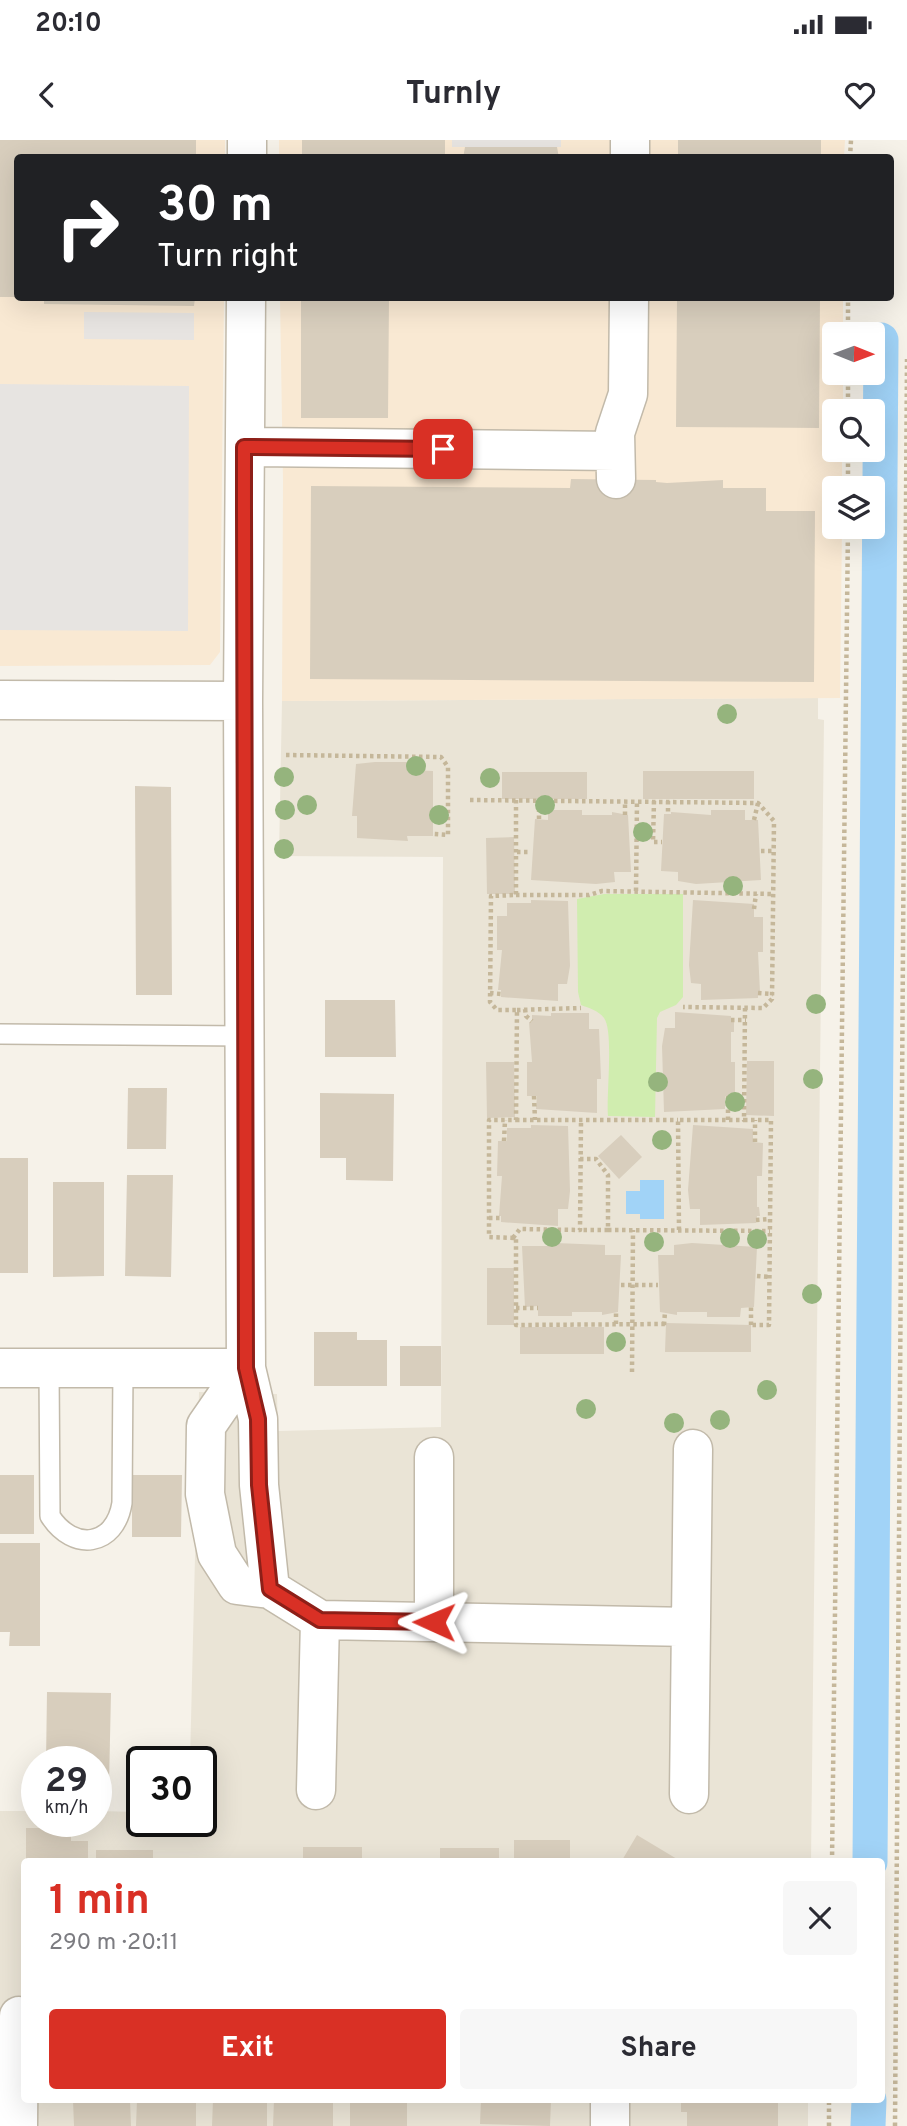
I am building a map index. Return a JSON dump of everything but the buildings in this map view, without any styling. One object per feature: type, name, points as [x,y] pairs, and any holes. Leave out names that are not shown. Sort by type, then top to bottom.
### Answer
[{"type":"street","points":[[246,301],[243,701],[246,1368],[258,1419],[259,1485],[270,1589]]},
{"type":"street","points":[[244,447],[616,465],[615,433],[628,394],[629,301]]},
{"type":"street","points":[[0,700],[243,701]]},
{"type":"street","points":[[0,1368],[246,1368]]},
{"type":"street","points":[[246,1368],[206,1426],[205,1494],[217,1555],[237,1585],[270,1589],[320,1620],[691,1627]]},
{"type":"street","points":[[690,1794],[693,1449]]},
{"type":"street","points":[[434,1457],[434,1622]]},
{"type":"street","points":[[316,1790],[320,1620]]},
{"type":"street","points":[[15,2016],[18,2126]]},
{"type":"street","points":[[610,2103],[610,2126]]},
{"type":"lane","points":[[0,1034],[245,1036]]},
{"type":"lane","points":[[48,1368],[50,1516],[60,1530],[69,1536],[92,1539],[110,1534],[119,1522],[122,1503],[123,1368]]},
{"type":"path","points":[[848,301],[848,322]]},
{"type":"path","points":[[895,2126],[907,359]]},
{"type":"path","points":[[832,1858],[848,539]]},
{"type":"path","points":[[286,755],[405,759],[441,757],[448,767],[448,835],[433,834]]},
{"type":"path","points":[[470,800],[758,803],[775,821],[772,999],[764,1008],[704,1010],[683,1007]]},
{"type":"path","points":[[516,800],[516,895]]},
{"type":"path","points":[[539,800],[539,820]]},
{"type":"path","points":[[625,800],[625,815]]},
{"type":"path","points":[[636,891],[637,801]]},
{"type":"path","points":[[654,801],[653,842],[662,842]]},
{"type":"path","points":[[668,801],[668,814]]},
{"type":"path","points":[[754,820],[758,803]]},
{"type":"path","points":[[761,851],[774,851]]},
{"type":"path","points":[[517,852],[531,852]]},
{"type":"path","points":[[581,1008],[497,1010],[489,1002],[491,896],[538,898],[636,891],[774,894]]},
{"type":"path","points":[[754,909],[755,894]]},
{"type":"path","points":[[490,993],[501,993]]},
{"type":"path","points":[[758,993],[773,994]]},
{"type":"path","points":[[529,1000],[526,1016],[532,1021]]},
{"type":"path","points":[[732,1000],[733,1007]]},
{"type":"path","points":[[744,1120],[745,1007]]},
{"type":"path","points":[[516,1120],[517,1010]]},
{"type":"path","points":[[731,1020],[746,1020]]},
{"type":"path","points":[[534,1096],[537,1121]]},
{"type":"path","points":[[728,1096],[728,1120]]},
{"type":"path","points":[[695,1112],[695,1120]]},
{"type":"path","points":[[665,1312],[665,1325],[516,1325],[519,1276],[516,1238],[489,1237],[489,1120],[772,1120],[769,1325],[751,1325],[751,1307]]},
{"type":"path","points":[[504,1141],[505,1120]]},
{"type":"path","points":[[580,1230],[581,1120]]},
{"type":"path","points":[[678,1120],[679,1230]]},
{"type":"path","points":[[755,1120],[755,1142]]},
{"type":"path","points":[[580,1159],[596,1159],[608,1175],[608,1230]]},
{"type":"path","points":[[489,1218],[501,1218]]},
{"type":"path","points":[[757,1220],[770,1219]]},
{"type":"path","points":[[513,1238],[520,1229],[770,1231]]},
{"type":"path","points":[[632,1372],[633,1230]]},
{"type":"path","points":[[757,1276],[770,1276]]},
{"type":"path","points":[[621,1285],[658,1285]]},
{"type":"path","points":[[516,1308],[538,1308]]},
{"type":"path","points":[[616,1312],[616,1324]]},
{"type":"path","points":[[829,2103],[829,2126]]},
{"type":"shaded area","points":[[0,140],[225,140],[225,154],[14,154],[14,301],[224,301],[220,652],[210,665],[0,666]]},
{"type":"shaded area","points":[[279,140],[845,140],[844,154],[279,154]]},
{"type":"shaded area","points":[[452,140],[561,140],[561,147],[452,147]]},
{"type":"shaded area","points":[[280,301],[843,301],[843,322],[822,322],[822,385],[843,385],[843,399],[822,399],[822,462],[842,462],[842,476],[822,476],[822,539],[842,539],[840,698],[282,701]]},
{"type":"shaded area","points":[[84,312],[194,313],[194,340],[84,339]]},
{"type":"shaded area","points":[[0,384],[189,386],[188,631],[0,630]]},
{"type":"shaded area","points":[[818,698],[818,719],[824,720],[811,1858],[21,1858],[21,2103],[808,2103],[808,2126],[0,2126],[0,1811],[21,1811],[21,1837],[112,1837],[112,1811],[126,1812],[126,1837],[217,1837],[217,1746],[190,1746],[199,1392],[277,1394],[278,1431],[441,1427],[443,857],[279,856],[282,701]]},
{"type":"green space","points":[[604,894],[683,894],[683,997],[676,1005],[660,1012],[657,1018],[655,1117],[608,1116],[607,1025],[599,1013],[581,1005],[578,992],[577,899]]},
{"type":"water","points":[[640,1180],[664,1180],[664,1219],[640,1219],[640,1214],[626,1214],[626,1191],[640,1191]]},
{"type":"waterway","points":[[870,1858],[881,385]]},
{"type":"waterway","points":[[868,2126],[869,2103]]},
{"type":"route","points":[[434,1622],[320,1620],[270,1589],[259,1485],[258,1419],[246,1368],[244,447],[443,449]]}]
